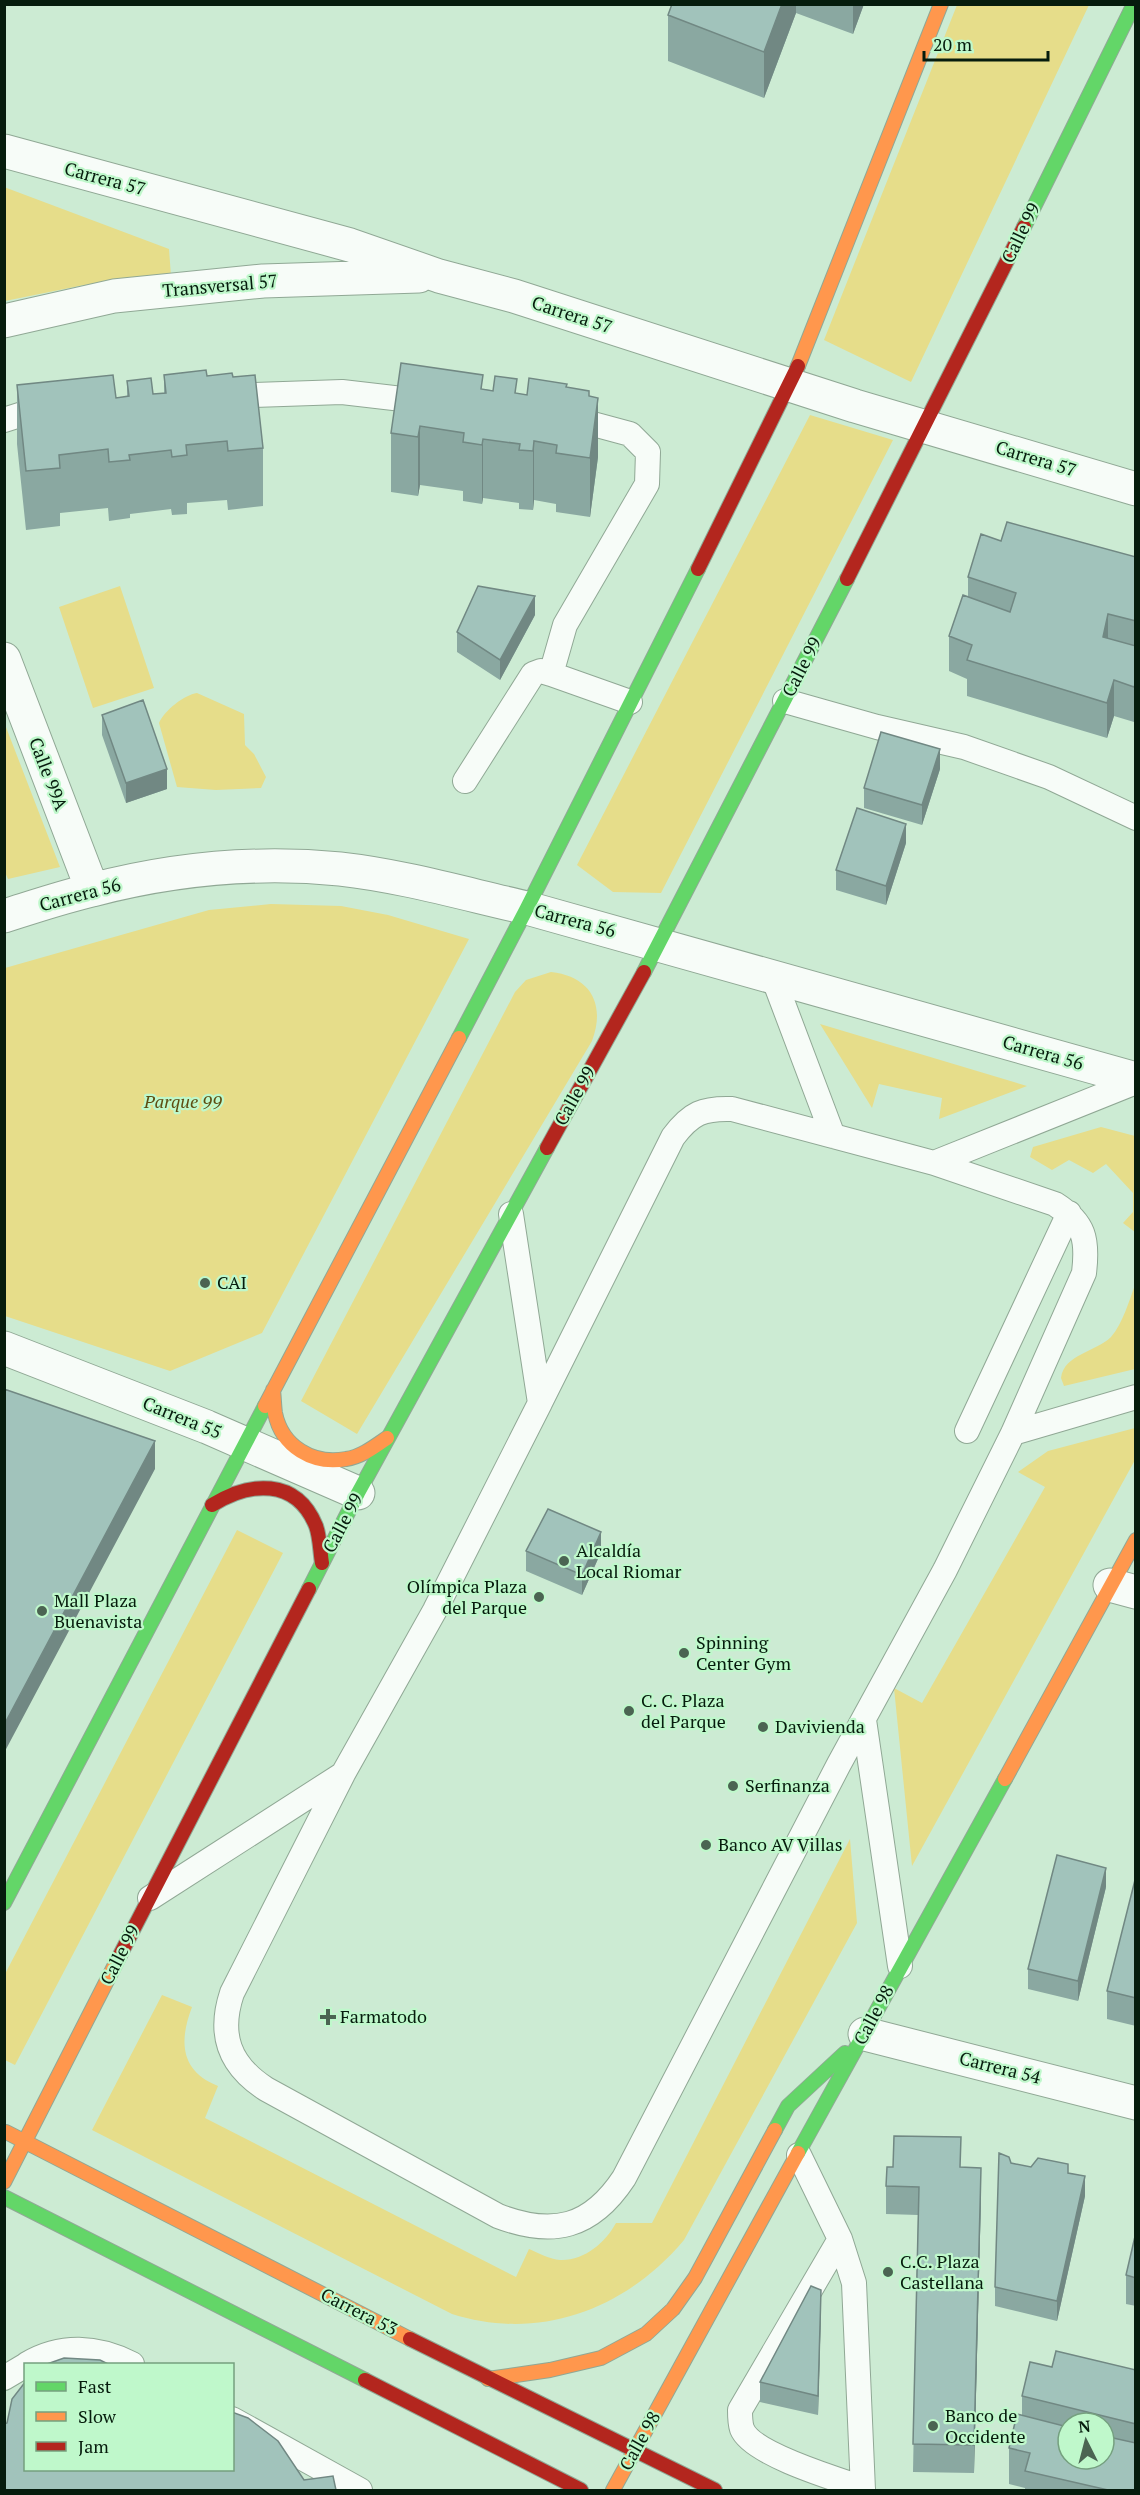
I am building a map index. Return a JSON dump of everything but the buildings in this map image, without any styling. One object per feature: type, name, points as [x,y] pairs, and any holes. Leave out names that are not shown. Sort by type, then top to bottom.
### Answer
[{"type":"street","points":[[4,1903],[527,908],[790,386],[941,4]]},
{"type":"street","name":"Calle 99","points":[[4,2182],[358,1493],[659,944],[926,426],[1134,4]]},
{"type":"street","name":"Carrera 57","points":[[4,151],[350,245],[439,276],[514,296],[790,386],[1136,489]]},
{"type":"street","name":"Transversal 57","points":[[4,321],[114,296],[263,280],[439,276]]},
{"type":"street","name":"Calle 99A","points":[[4,660],[92,890]]},
{"type":"street","name":"Carrera 56","points":[[4,916],[92,890],[194,870],[271,866],[341,870],[455,890],[527,908],[1136,1080]]},
{"type":"street","name":"Carrera 55","points":[[4,1348],[245,1444],[358,1493]]},
{"type":"street","points":[[273,1390],[273,1410],[280,1429],[292,1445],[309,1457],[329,1462],[352,1460],[373,1451],[390,1436]]},
{"type":"street","points":[[212,1505],[229,1493],[249,1487],[269,1487],[289,1494],[304,1507],[314,1523],[320,1541],[322,1563]]},
{"type":"street","name":"Calle 98","points":[[613,2490],[799,2155],[900,1966],[1123,1589],[1136,1540]]},
{"type":"street","points":[[488,2379],[550,2370],[600,2358],[646,2334],[673,2309],[695,2278],[788,2106],[865,2034]]},
{"type":"street","name":"Carrera 54","points":[[865,2034],[1136,2103]]},
{"type":"street","name":"Carrera 53","points":[[4,2131],[488,2379],[715,2490]]},
{"type":"street","points":[[4,2197],[581,2490]]},
{"type":"lane","points":[[204,396],[342,392],[449,404]]},
{"type":"lane","points":[[4,420],[65,401]]},
{"type":"lane","points":[[544,415],[568,417],[630,434],[648,452],[647,484],[565,625],[550,674]]},
{"type":"lane","points":[[465,781],[533,674],[541,671],[630,702]]},
{"type":"lane","points":[[785,700],[877,727],[964,747],[1049,777],[1136,818]]},
{"type":"lane","points":[[773,977],[832,1136]]},
{"type":"lane","points":[[934,1163],[1136,1080]]},
{"type":"lane","points":[[714,1108],[732,1108],[832,1136],[934,1163],[1055,1204],[1069,1213],[1082,1230],[1087,1247],[1084,1273],[1013,1433],[945,1570],[839,1764],[624,2178],[612,2197],[595,2212],[571,2224],[546,2228],[523,2225],[498,2216],[266,2089],[250,2078],[237,2064],[230,2050],[226,2031],[227,2010],[232,1993],[343,1774],[435,1610],[673,1137],[684,1123],[698,1113],[714,1108]]},
{"type":"lane","points":[[967,1431],[1069,1213]]},
{"type":"lane","points":[[511,1214],[540,1403]]},
{"type":"lane","points":[[1013,1433],[1136,1397]]},
{"type":"lane","points":[[864,1720],[900,1966]]},
{"type":"lane","points":[[150,1898],[343,1774]]},
{"type":"lane","points":[[799,2155],[840,2239],[854,2283],[863,2489],[808,2470],[752,2442],[742,2428],[740,2410],[840,2239]]},
{"type":"lane","points":[[30,2363],[40,2357],[78,2349],[99,2351],[129,2363]]},
{"type":"lane","points":[[4,2378],[24,2366]]},
{"type":"lane","points":[[234,2420],[360,2490]]},
{"type":"green space","points":[[957,5],[1089,5],[911,382],[824,340]]},
{"type":"green space","points":[[4,187],[169,249],[171,276],[84,285],[5,301]]},
{"type":"green space","points":[[810,415],[893,440],[661,893],[613,892],[577,865]]},
{"type":"green space","points":[[120,586],[154,688],[93,708],[59,607]]},
{"type":"green space","points":[[197,693],[244,714],[245,745],[254,754],[266,777],[261,788],[216,790],[177,787],[159,723],[175,704]]},
{"type":"green space","points":[[4,722],[60,867],[8,879],[4,870]]},
{"type":"green space","name":"Parque 99","points":[[271,904],[341,906],[388,915],[469,939],[262,1333],[170,1371],[5,1316],[5,968],[209,910]]},
{"type":"green space","points":[[551,972],[576,979],[591,994],[597,1015],[592,1041],[357,1434],[301,1401],[515,992],[526,980]]},
{"type":"green space","points":[[820,1024],[1027,1086],[939,1119],[942,1098],[879,1084],[872,1108]]},
{"type":"green space","points":[[1101,1127],[1135,1136],[1135,1232],[1123,1223],[1133,1212],[1133,1193],[1106,1164],[1093,1173],[1069,1160],[1052,1170],[1030,1157],[1033,1147]]},
{"type":"green space","points":[[1135,1285],[1135,1369],[1064,1386],[1061,1378],[1068,1364],[1074,1358],[1111,1337],[1125,1312]]},
{"type":"green space","points":[[1135,1428],[1135,1460],[912,1866],[894,1688],[922,1703],[1045,1487],[1018,1472],[1048,1451]]},
{"type":"green space","points":[[237,1530],[283,1553],[15,2065],[5,2060],[5,1974]]},
{"type":"green space","points":[[850,1839],[857,1923],[684,2240],[636,2285],[608,2301],[579,2313],[549,2321],[517,2324],[485,2322],[452,2314],[92,2130],[162,1995],[192,2007],[185,2032],[186,2054],[196,2072],[205,2080],[218,2086],[205,2118],[516,2277],[529,2249],[560,2260],[569,2260],[585,2254],[600,2244],[616,2223],[652,2223]]},
{"type":"traffic: fast","points":[[1024,227],[1134,4]]},
{"type":"traffic: fast","points":[[459,1038],[698,569]]},
{"type":"traffic: fast","points":[[644,972],[847,579]]},
{"type":"traffic: fast","points":[[309,1589],[358,1493],[547,1148]]},
{"type":"traffic: fast","points":[[4,1903],[265,1406]]},
{"type":"traffic: fast","points":[[798,2153],[1005,1779]]},
{"type":"traffic: fast","points":[[775,2130],[788,2106],[845,2053]]},
{"type":"traffic: fast","points":[[4,2197],[365,2380]]},
{"type":"traffic: slow","points":[[798,366],[941,4]]},
{"type":"traffic: slow","points":[[265,1406],[459,1038]]},
{"type":"traffic: slow","points":[[273,1390],[275,1413],[284,1435],[292,1444],[311,1456],[334,1460],[352,1458],[387,1438]]},
{"type":"traffic: slow","points":[[1005,1779],[1136,1540]]},
{"type":"traffic: slow","points":[[4,2182],[118,1959]]},
{"type":"traffic: slow","points":[[488,2379],[550,2370],[601,2358],[646,2334],[673,2309],[695,2278],[775,2130]]},
{"type":"traffic: slow","points":[[6,2132],[410,2339]]},
{"type":"traffic: slow","points":[[613,2490],[798,2153]]},
{"type":"traffic: jam","points":[[847,579],[1024,227]]},
{"type":"traffic: jam","points":[[698,569],[798,366]]},
{"type":"traffic: jam","points":[[547,1148],[644,972]]},
{"type":"traffic: jam","points":[[212,1505],[226,1497],[256,1489],[270,1488],[284,1492],[297,1499],[307,1510],[316,1526],[322,1563]]},
{"type":"traffic: jam","points":[[118,1959],[309,1589]]},
{"type":"traffic: jam","points":[[410,2339],[715,2490]]},
{"type":"traffic: jam","points":[[365,2380],[581,2490]]},
{"type":"place","name":"CAI","points":[[205,1283]]},
{"type":"place","name":"Alcaldía Local Riomar","points":[[564,1561]]},
{"type":"place","name":"Olímpica Plaza del Parque","points":[[539,1597]]},
{"type":"place","name":"Mall Plaza Buenavista","points":[[42,1611]]},
{"type":"place","name":"Spinning Center Gym","points":[[684,1653]]},
{"type":"place","name":"C. C. Plaza del Parque","points":[[629,1711]]},
{"type":"place","name":"Davivienda","points":[[763,1727]]},
{"type":"place","name":"Serfinanza","points":[[733,1786]]},
{"type":"place","name":"Banco AV Villas","points":[[706,1845]]},
{"type":"place","name":"Farmatodo","points":[[328,2017]]},
{"type":"place","name":"C.C. Plaza Castellana","points":[[888,2272]]},
{"type":"place","name":"Banco de Occidente","points":[[933,2426]]}]
